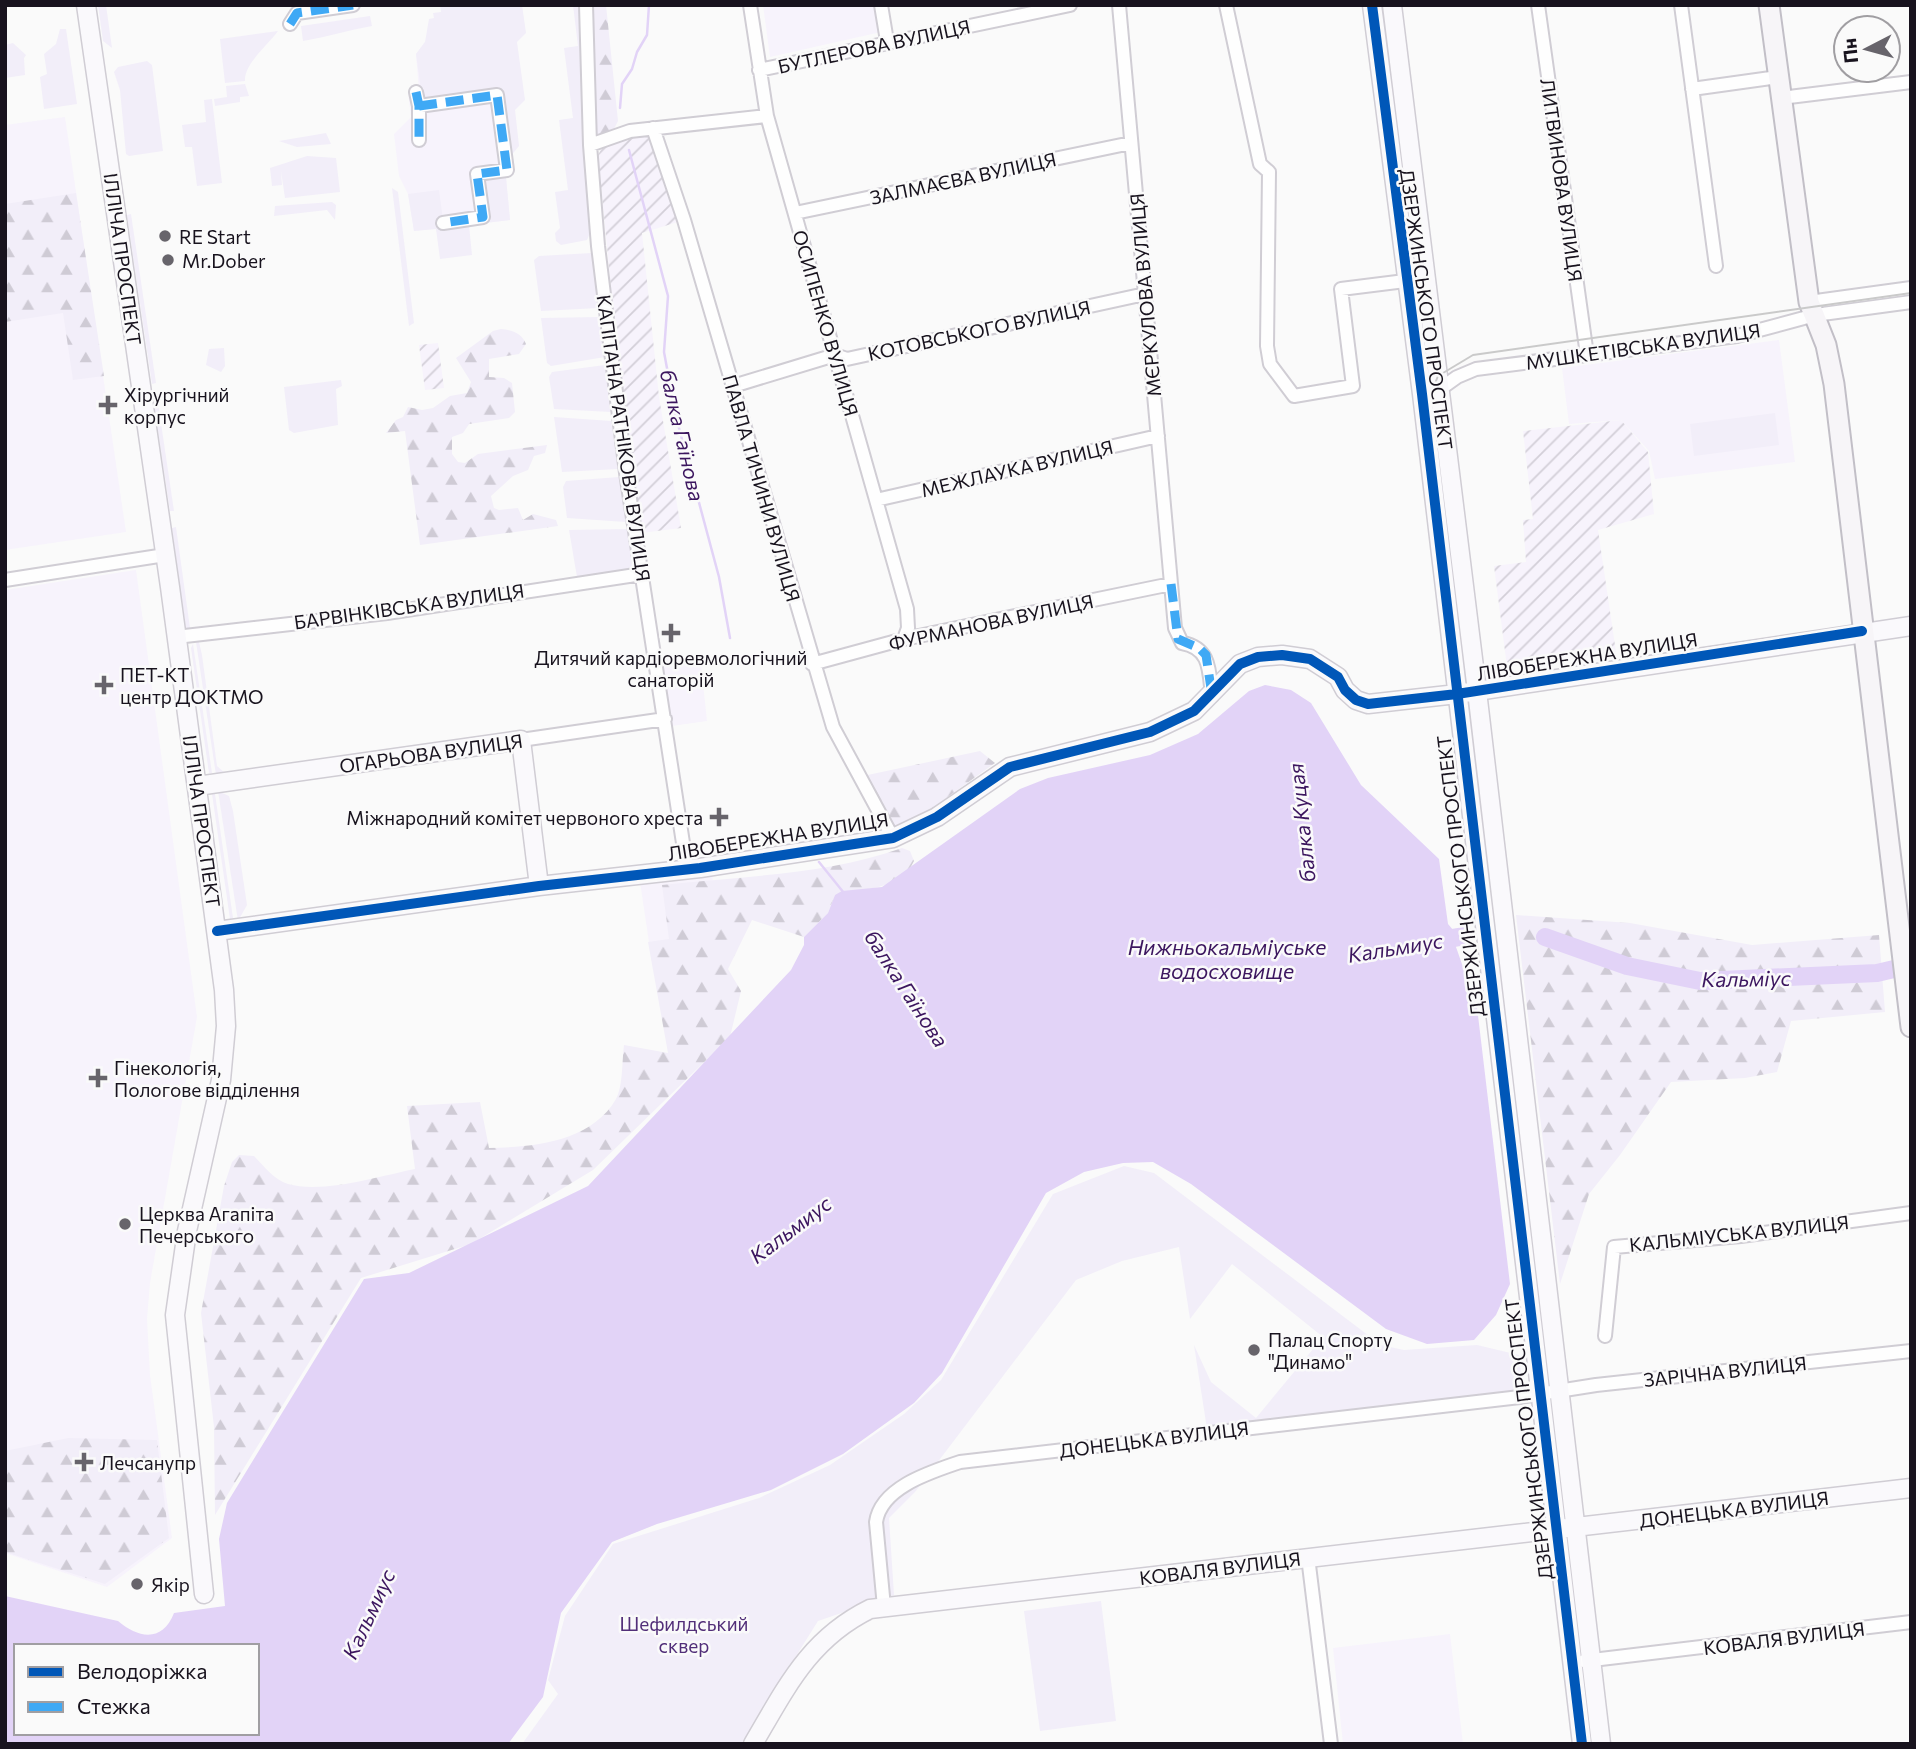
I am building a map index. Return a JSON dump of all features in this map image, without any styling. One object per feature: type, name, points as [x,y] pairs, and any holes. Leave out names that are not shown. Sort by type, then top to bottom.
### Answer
[{"type":"main road","points":[[1769,5],[1812,308],[1826,345],[1833,384],[1910,1018]]},
{"type":"street","name":"ІЛЛІЧА ПРОСПЕКТ","points":[[86,5],[217,931],[226,1026],[224,1060],[187,1231],[175,1315],[204,1594]]},
{"type":"street","points":[[290,24],[298,13],[354,5]]},
{"type":"street","name":"КАПІТАНА РАТНІКОВА ВУЛИЦЯ","points":[[586,5],[590,145],[620,425],[687,869]]},
{"type":"street","name":"ОСИПЕНКО ВУЛИЦЯ","points":[[750,5],[767,116],[907,609],[908,628],[904,639]]},
{"type":"street","points":[[881,5],[887,41]]},
{"type":"street","name":"БУТЛЕРОВА ВУЛИЦЯ","points":[[759,70],[887,41],[1070,5]]},
{"type":"street","name":"МЄРКУЛОВА ВУЛИЦЯ","points":[[1119,5],[1178,639],[1199,648],[1206,655],[1212,696]]},
{"type":"street","points":[[1226,5],[1260,164],[1269,172],[1267,346],[1270,365],[1294,396],[1353,386],[1341,289],[1405,281]]},
{"type":"street","name":"ДЗЕРЖИНСЬКОГО ПРОСПЕКТ","points":[[1372,5],[1405,281],[1422,394],[1490,987],[1557,1530],[1601,1744]]},
{"type":"street","name":"ДЗЕРЖИНСЬКОГО ПРОСПЕКТ","points":[[1392,5],[1477,691],[1576,1528],[1582,1662],[1582,1744]]},
{"type":"street","name":"ЛИТВИНОВА ВУЛИЦЯ","points":[[1538,5],[1587,355]]},
{"type":"street","points":[[1681,5],[1716,266]]},
{"type":"street","points":[[1692,89],[1778,77]]},
{"type":"street","points":[[1781,98],[1911,82]]},
{"type":"street","points":[[415,92],[419,106],[419,140]]},
{"type":"street","points":[[419,106],[497,95],[507,170],[477,174],[483,217],[443,223]]},
{"type":"street","points":[[590,145],[630,131],[767,116]]},
{"type":"street","name":"ПАВЛА ТИЧИНИ ВУЛИЦЯ","points":[[653,128],[733,386],[812,664],[833,727],[893,838]]},
{"type":"street","name":"ЗАЛМАЄВА ВУЛИЦЯ","points":[[794,213],[1131,143]]},
{"type":"street","name":"МУШКЕТІВСЬКА ВУЛИЦЯ","points":[[1422,394],[1440,391],[1457,377],[1476,369],[1737,336],[1812,308],[1911,288]]},
{"type":"street","name":"КОТОВСЬКОГО ВУЛИЦЯ","points":[[733,386],[835,355],[847,359],[1145,294]]},
{"type":"street","name":"МУШКЕТІВСЬКА ВУЛИЦЯ","points":[[1812,308],[1911,302]]},
{"type":"street","name":"МЕЖЛАУКА ВУЛИЦЯ","points":[[876,500],[1158,436]]},
{"type":"street","points":[[5,580],[165,555]]},
{"type":"street","name":"БАРВІНКІВСЬКА ВУЛИЦЯ","points":[[176,637],[387,612],[642,574]]},
{"type":"street","name":"ФУРМАНОВА ВУЛИЦЯ","points":[[812,664],[904,639],[1171,584]]},
{"type":"street","name":"ЛІВОБЕРЕЖНА ВУЛИЦЯ","points":[[217,931],[538,886],[687,869],[893,838],[937,817],[1010,767],[1150,732],[1194,711],[1247,660],[1282,655],[1310,659],[1338,677],[1350,696],[1368,704],[1457,694],[1862,631],[1911,626]]},
{"type":"street","name":"ОГАРЬОВА ВУЛИЦЯ","points":[[197,786],[665,719]]},
{"type":"street","points":[[521,740],[538,886]]},
{"type":"street","name":"КАЛЬМІУСЬКА ВУЛИЦЯ","points":[[1605,1336],[1614,1247],[1741,1236],[1911,1213]]},
{"type":"street","name":"ЗАРІЧНА ВУЛИЦЯ","points":[[1540,1394],[1596,1385],[1911,1351]]},
{"type":"street","name":"ДОНЕЦЬКА ВУЛИЦЯ","points":[[884,1606],[876,1522],[878,1510],[903,1487],[933,1471],[960,1462],[1540,1394]]},
{"type":"street","name":"ДОНЕЦЬКА ВУЛИЦЯ","points":[[1557,1530],[1911,1488]]},
{"type":"street","name":"КОВАЛЯ ВУЛИЦЯ","points":[[753,1744],[812,1649],[855,1616],[884,1606],[1557,1530]]},
{"type":"street","points":[[1308,1558],[1331,1744]]},
{"type":"street","name":"КОВАЛЯ ВУЛИЦЯ","points":[[1582,1662],[1911,1622]]},
{"type":"shaded area","points":[[763,5],[876,5],[881,32],[770,57]]},
{"type":"shaded area","points":[[425,42],[501,88],[510,157],[506,178],[510,220],[414,231],[408,194],[399,176],[394,134],[411,117],[408,93],[419,91],[416,54]]},
{"type":"shaded area","points":[[65,117],[126,532],[5,550],[5,125]]},
{"type":"shaded area","points":[[651,134],[681,221],[642,233],[659,397],[681,528],[641,533],[613,309],[598,155],[603,146],[614,139]]},
{"type":"shaded area","points":[[1779,340],[1795,462],[1655,479],[1649,451],[1621,420],[1569,424],[1562,368]]},
{"type":"shaded area","points":[[438,343],[444,388],[425,390],[419,345]]},
{"type":"shaded area","points":[[1621,420],[1648,452],[1654,514],[1598,530],[1616,652],[1507,667],[1494,566],[1526,562],[1523,520],[1533,519],[1523,431]]},
{"type":"shaded area","points":[[136,570],[197,1017],[150,1283],[147,1319],[150,1375],[172,1538],[107,1587],[5,1553],[5,590]]},
{"type":"shaded area","points":[[700,655],[707,721],[672,726],[662,660]]},
{"type":"shaded area","points":[[712,875],[722,954],[653,969],[640,882]]},
{"type":"shaded area","points":[[1450,1634],[1463,1744],[1343,1744],[1333,1648]]},
{"type":"green space","points":[[98,5],[106,5],[112,48],[103,41]]},
{"type":"green space","points":[[440,5],[522,5],[526,33],[517,42],[525,100],[515,110],[519,146],[510,157],[501,88],[422,98],[416,54],[425,42],[429,19],[434,18],[433,13],[441,12]]},
{"type":"green space","points":[[573,5],[580,5],[583,141],[590,233],[587,240],[561,245],[556,241],[555,233],[560,228],[555,192],[568,190],[559,120],[573,118],[564,48],[578,46]]},
{"type":"green space","points":[[591,5],[606,5],[618,121],[613,131],[596,137],[595,40]]},
{"type":"green space","points":[[370,16],[372,26],[303,41],[301,26]]},
{"type":"green space","points":[[60,29],[66,29],[77,104],[44,109],[40,77],[47,74],[44,54],[56,44]]},
{"type":"green space","points":[[278,31],[252,61],[245,81],[225,83],[220,39]]},
{"type":"green space","points":[[13,43],[26,55],[25,75],[5,78],[5,45]]},
{"type":"green space","points":[[147,61],[152,65],[163,151],[129,156],[126,154],[120,90],[114,72],[118,67]]},
{"type":"green space","points":[[245,84],[249,96],[240,97],[240,102],[215,106],[214,99],[227,97],[226,86]]},
{"type":"green space","points":[[212,99],[222,183],[197,186],[192,147],[185,147],[182,125],[206,122],[204,100]]},
{"type":"green space","points":[[326,133],[331,144],[297,147],[279,141]]},
{"type":"green space","points":[[307,156],[336,158],[340,192],[285,198],[281,171],[282,185],[272,186],[270,168]]},
{"type":"green space","points":[[506,178],[510,220],[469,225],[472,255],[440,259],[436,229],[414,231],[408,194],[439,190],[443,220],[485,215],[482,181]]},
{"type":"green space","points":[[392,188],[398,192],[414,323],[409,326]]},
{"type":"green space","points":[[76,193],[104,376],[73,380],[63,313],[5,322],[5,204]]},
{"type":"green space","points":[[332,202],[336,205],[335,220],[327,210],[274,216],[275,206]]},
{"type":"green space","points":[[131,214],[156,383],[152,384],[127,215]]},
{"type":"green space","points":[[592,253],[599,308],[541,311],[534,260],[539,256]]},
{"type":"green space","points":[[599,317],[605,357],[551,366],[547,363],[541,318]]},
{"type":"green space","points":[[501,329],[516,333],[526,344],[519,354],[489,359],[489,377],[504,378],[512,383],[515,412],[509,418],[469,424],[463,433],[452,437],[452,454],[458,462],[465,463],[478,454],[547,445],[545,453],[534,456],[528,470],[513,476],[491,496],[494,508],[518,508],[523,520],[533,514],[556,520],[558,526],[420,545],[405,431],[386,433],[396,420],[403,417],[408,407],[422,410],[433,408],[450,396],[467,393],[471,382],[456,358],[493,331]]},
{"type":"green space","points":[[224,348],[225,366],[221,372],[206,365],[209,349]]},
{"type":"green space","points":[[605,365],[611,412],[554,409],[549,377],[552,372]]},
{"type":"green space","points":[[341,380],[342,386],[336,389],[338,425],[294,433],[289,430],[284,387]]},
{"type":"green space","points":[[157,396],[174,511],[170,511],[153,397]]},
{"type":"green space","points":[[1775,413],[1779,445],[1694,456],[1690,424]]},
{"type":"green space","points":[[554,417],[611,421],[618,469],[562,472]]},
{"type":"green space","points":[[619,477],[626,522],[567,518],[563,487],[566,481]]},
{"type":"green space","points":[[176,527],[190,628],[186,629],[172,528]]},
{"type":"green space","points":[[628,529],[634,570],[577,577],[569,530]]},
{"type":"green space","points":[[196,642],[199,642],[202,655],[217,766],[226,774],[216,775]]},
{"type":"green space","points":[[193,644],[212,773],[209,773],[191,648]]},
{"type":"green space","points":[[980,751],[995,763],[931,809],[892,829],[863,776]]},
{"type":"green space","points":[[218,791],[229,796],[233,811],[247,905],[238,921]]},
{"type":"green space","points":[[212,794],[215,794],[233,918],[230,919]]},
{"type":"green space","points":[[902,848],[910,851],[914,861],[908,871],[900,878],[879,887],[835,895],[828,913],[804,937],[752,920],[728,969],[741,991],[730,1037],[593,1170],[471,1244],[361,1278],[215,1515],[214,1427],[201,1313],[224,1186],[232,1162],[239,1155],[254,1156],[278,1179],[302,1187],[352,1183],[415,1169],[407,1106],[480,1102],[489,1148],[542,1143],[577,1133],[592,1125],[616,1099],[621,1081],[624,1045],[668,1053],[648,942],[669,939],[662,885],[814,869],[844,864]]},
{"type":"green space","points":[[1516,915],[1630,923],[1752,945],[1879,935],[1885,1012],[1791,1021],[1777,1072],[1745,1078],[1671,1082],[1589,1194],[1560,1284]]},
{"type":"green space","name":"Шефилдський сквер","points":[[1124,1166],[1154,1173],[1381,1345],[1404,1350],[1477,1345],[1519,1355],[1523,1392],[1207,1429],[1194,1345],[1211,1382],[1256,1418],[1323,1337],[1232,1264],[1190,1319],[1179,1247],[1122,1261],[1076,1280],[915,1492],[889,1518],[894,1595],[818,1621],[741,1744],[522,1744],[558,1694],[548,1680],[565,1616],[613,1544],[759,1498],[830,1465],[904,1414],[941,1380],[1053,1194]]},
{"type":"green space","name":"Лечсанупр","points":[[68,1438],[157,1440],[169,1538],[105,1584],[5,1552],[5,1451]]},
{"type":"green space","points":[[1101,1601],[1116,1721],[1040,1731],[1024,1611]]},
{"type":"water","name":"Нижньокальміуське водосховище","points":[[1265,685],[1291,690],[1311,703],[1361,785],[1439,859],[1448,924],[1459,937],[1456,947],[1477,1007],[1510,1284],[1496,1315],[1474,1340],[1427,1344],[1386,1329],[1191,1184],[1153,1162],[1123,1163],[1084,1172],[1046,1193],[942,1373],[914,1403],[843,1454],[771,1490],[657,1524],[612,1542],[561,1613],[543,1697],[508,1744],[5,1744],[5,1596],[118,1621],[134,1631],[150,1635],[164,1629],[174,1613],[225,1606],[219,1539],[227,1503],[364,1279],[409,1273],[588,1186],[791,970],[804,945],[804,937],[828,913],[835,895],[842,891],[882,887],[1020,789],[1048,778],[1150,755],[1198,734],[1249,691]]},
{"type":"waterway","points":[[620,108],[622,84],[647,35],[649,5]]},
{"type":"waterway","name":"балка Гаїнова","points":[[629,150],[668,296],[664,352],[676,417],[719,577],[730,638]]},
{"type":"waterway","points":[[819,862],[844,893]]},
{"type":"waterway","name":"Кальмиус","points":[[1435,941],[1465,936]]},
{"type":"waterway","name":"Кальміус","points":[[1545,937],[1627,966],[1700,981],[1877,973],[1911,965]]},
{"type":"tram line","points":[[1378,5],[1588,1744]]},
{"type":"tram line","points":[[1430,396],[1438,376],[1473,355],[1911,293]]},
{"type":"marked path","points":[[290,24],[297,13],[353,5]]},
{"type":"marked path","points":[[416,92],[419,106],[419,140]]},
{"type":"marked path","points":[[419,106],[497,95],[507,170],[477,174],[483,217],[443,223]]},
{"type":"marked path","points":[[1171,584],[1178,639],[1199,648],[1206,655],[1212,695]]},
{"type":"cycle path","points":[[1372,5],[1422,394],[1582,1744]]},
{"type":"cycle path","points":[[217,931],[539,886],[700,868],[893,838],[937,817],[1010,767],[1150,732],[1194,711],[1240,664],[1258,657],[1282,655],[1310,659],[1338,677],[1345,690],[1356,700],[1368,704],[1457,694],[1862,631]]},
{"type":"place","name":"RE Start","points":[[165,236]]},
{"type":"place","name":"Mr.Dober","points":[[168,260]]},
{"type":"place","name":"Хірургічний корпус","points":[[108,405]]},
{"type":"place","name":"Дитячий кардіоревмологічний санаторій","points":[[671,633]]},
{"type":"place","name":"ПЕТ-КТ центр ДОКТМО","points":[[104,685]]},
{"type":"place","name":"Міжнародний комітет червоного хреста","points":[[719,817]]},
{"type":"place","name":"Гінекологія, Пологове відділення","points":[[98,1078]]},
{"type":"place","name":"Церква Агапіта Печерського","points":[[125,1224]]},
{"type":"place","name":"Палац Спорту \"Динамо\"","points":[[1254,1350]]},
{"type":"place","name":"Лечсанупр","points":[[84,1462]]},
{"type":"place","name":"Якір","points":[[137,1584]]},
{"type":"water label","name":"балка Куцая","points":[[1301,823]]}]
